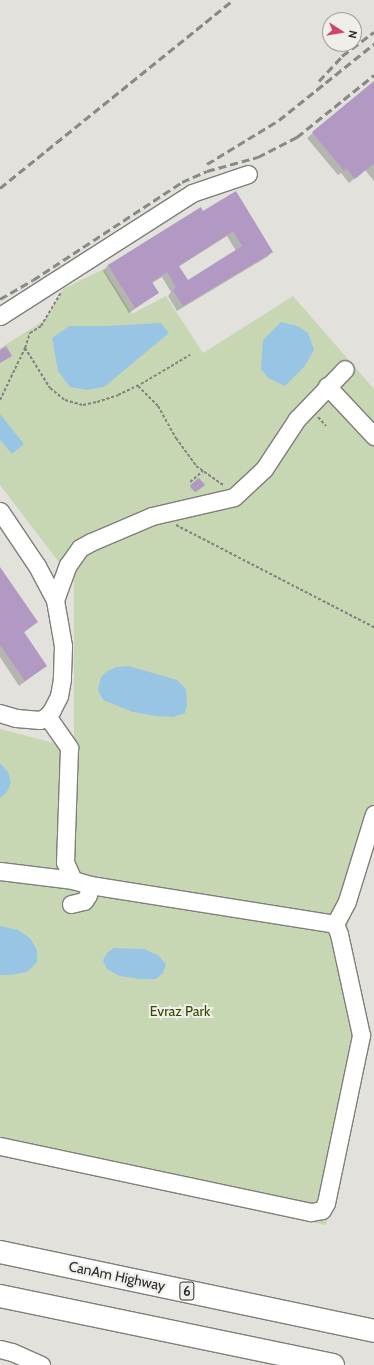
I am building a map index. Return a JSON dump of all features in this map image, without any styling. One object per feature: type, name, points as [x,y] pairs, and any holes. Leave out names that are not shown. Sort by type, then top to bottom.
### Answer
[{"type":"main road","name":"CanAm Highway","points":[[0,1252],[374,1331]]},
{"type":"main road","points":[[0,1296],[333,1365]]},
{"type":"street","points":[[0,316],[192,193],[248,174]]},
{"type":"street","points":[[55,600],[68,565],[80,548],[152,516],[234,497],[264,469],[297,419],[345,368]]},
{"type":"street","points":[[327,386],[374,436]]},
{"type":"street","points":[[0,713],[16,718],[40,720],[52,710],[59,696],[62,679],[64,646],[55,600],[37,566],[2,517]]},
{"type":"street","points":[[46,716],[69,748],[65,862],[73,880]]},
{"type":"street","points":[[0,1146],[310,1212],[322,1210],[326,1203],[361,1035],[339,934],[335,924],[347,901],[374,814]]},
{"type":"street","points":[[0,871],[73,880],[90,885],[335,924]]},
{"type":"street","points":[[71,904],[84,901],[88,895],[90,885]]},
{"type":"street","points":[[7,1356],[40,1365]]},
{"type":"path","points":[[0,400],[25,348],[30,333],[41,326],[63,290],[55,281]]},
{"type":"path","points":[[25,348],[50,388],[71,403],[83,405],[97,402],[138,386],[190,355]]},
{"type":"path","points":[[138,386],[158,406],[176,438],[196,466],[223,485],[234,497]]},
{"type":"path","points":[[190,482],[203,471]]},
{"type":"path","points":[[171,522],[374,627]]},
{"type":"green space","name":"Evraz Park","points":[[104,269],[132,314],[166,296],[203,353],[293,296],[374,389],[374,842],[345,934],[372,1036],[326,1225],[0,1156],[0,729],[74,748],[74,582],[0,485],[0,348],[45,320],[63,289]]},
{"type":"water","points":[[281,322],[298,326],[308,333],[314,350],[304,367],[285,386],[268,378],[261,369],[263,340]]},
{"type":"water","points":[[161,323],[169,333],[104,387],[87,390],[70,387],[58,371],[52,338],[69,326],[106,326]]},
{"type":"water","points":[[0,414],[24,444],[12,454],[0,440]]},
{"type":"water","points":[[129,666],[177,680],[186,689],[187,705],[185,713],[173,717],[156,716],[133,712],[103,700],[98,690],[101,677],[106,672],[116,667]]},
{"type":"water","points":[[0,763],[8,772],[11,782],[7,792],[0,798]]},
{"type":"water","points":[[0,926],[18,930],[30,938],[37,950],[37,962],[27,972],[0,975]]},
{"type":"water","points":[[114,948],[144,949],[158,955],[166,964],[163,973],[156,979],[140,979],[120,976],[107,969],[103,960],[107,953]]},
{"type":"building","points":[[374,81],[374,163],[355,179],[346,168],[344,171],[312,132]]},
{"type":"building","points":[[236,191],[273,252],[183,306],[173,290],[176,287],[167,272],[152,282],[159,293],[135,308],[108,265],[201,207],[203,211]],"holes":[[[233,231],[242,246],[188,280],[179,266]]]},
{"type":"building","points":[[6,346],[12,356],[0,363],[0,350]]},
{"type":"building","points":[[199,478],[205,485],[196,492],[190,485]]},
{"type":"building","points":[[0,567],[38,622],[24,632],[47,666],[25,681],[0,645]]},
{"type":"railway","points":[[0,188],[233,0]]},
{"type":"railway","points":[[319,81],[342,56],[374,32]]},
{"type":"railway","points":[[207,164],[279,120],[374,44]]},
{"type":"railway","points":[[0,299],[33,280],[182,182],[207,171],[258,157],[297,137],[374,75]]}]
